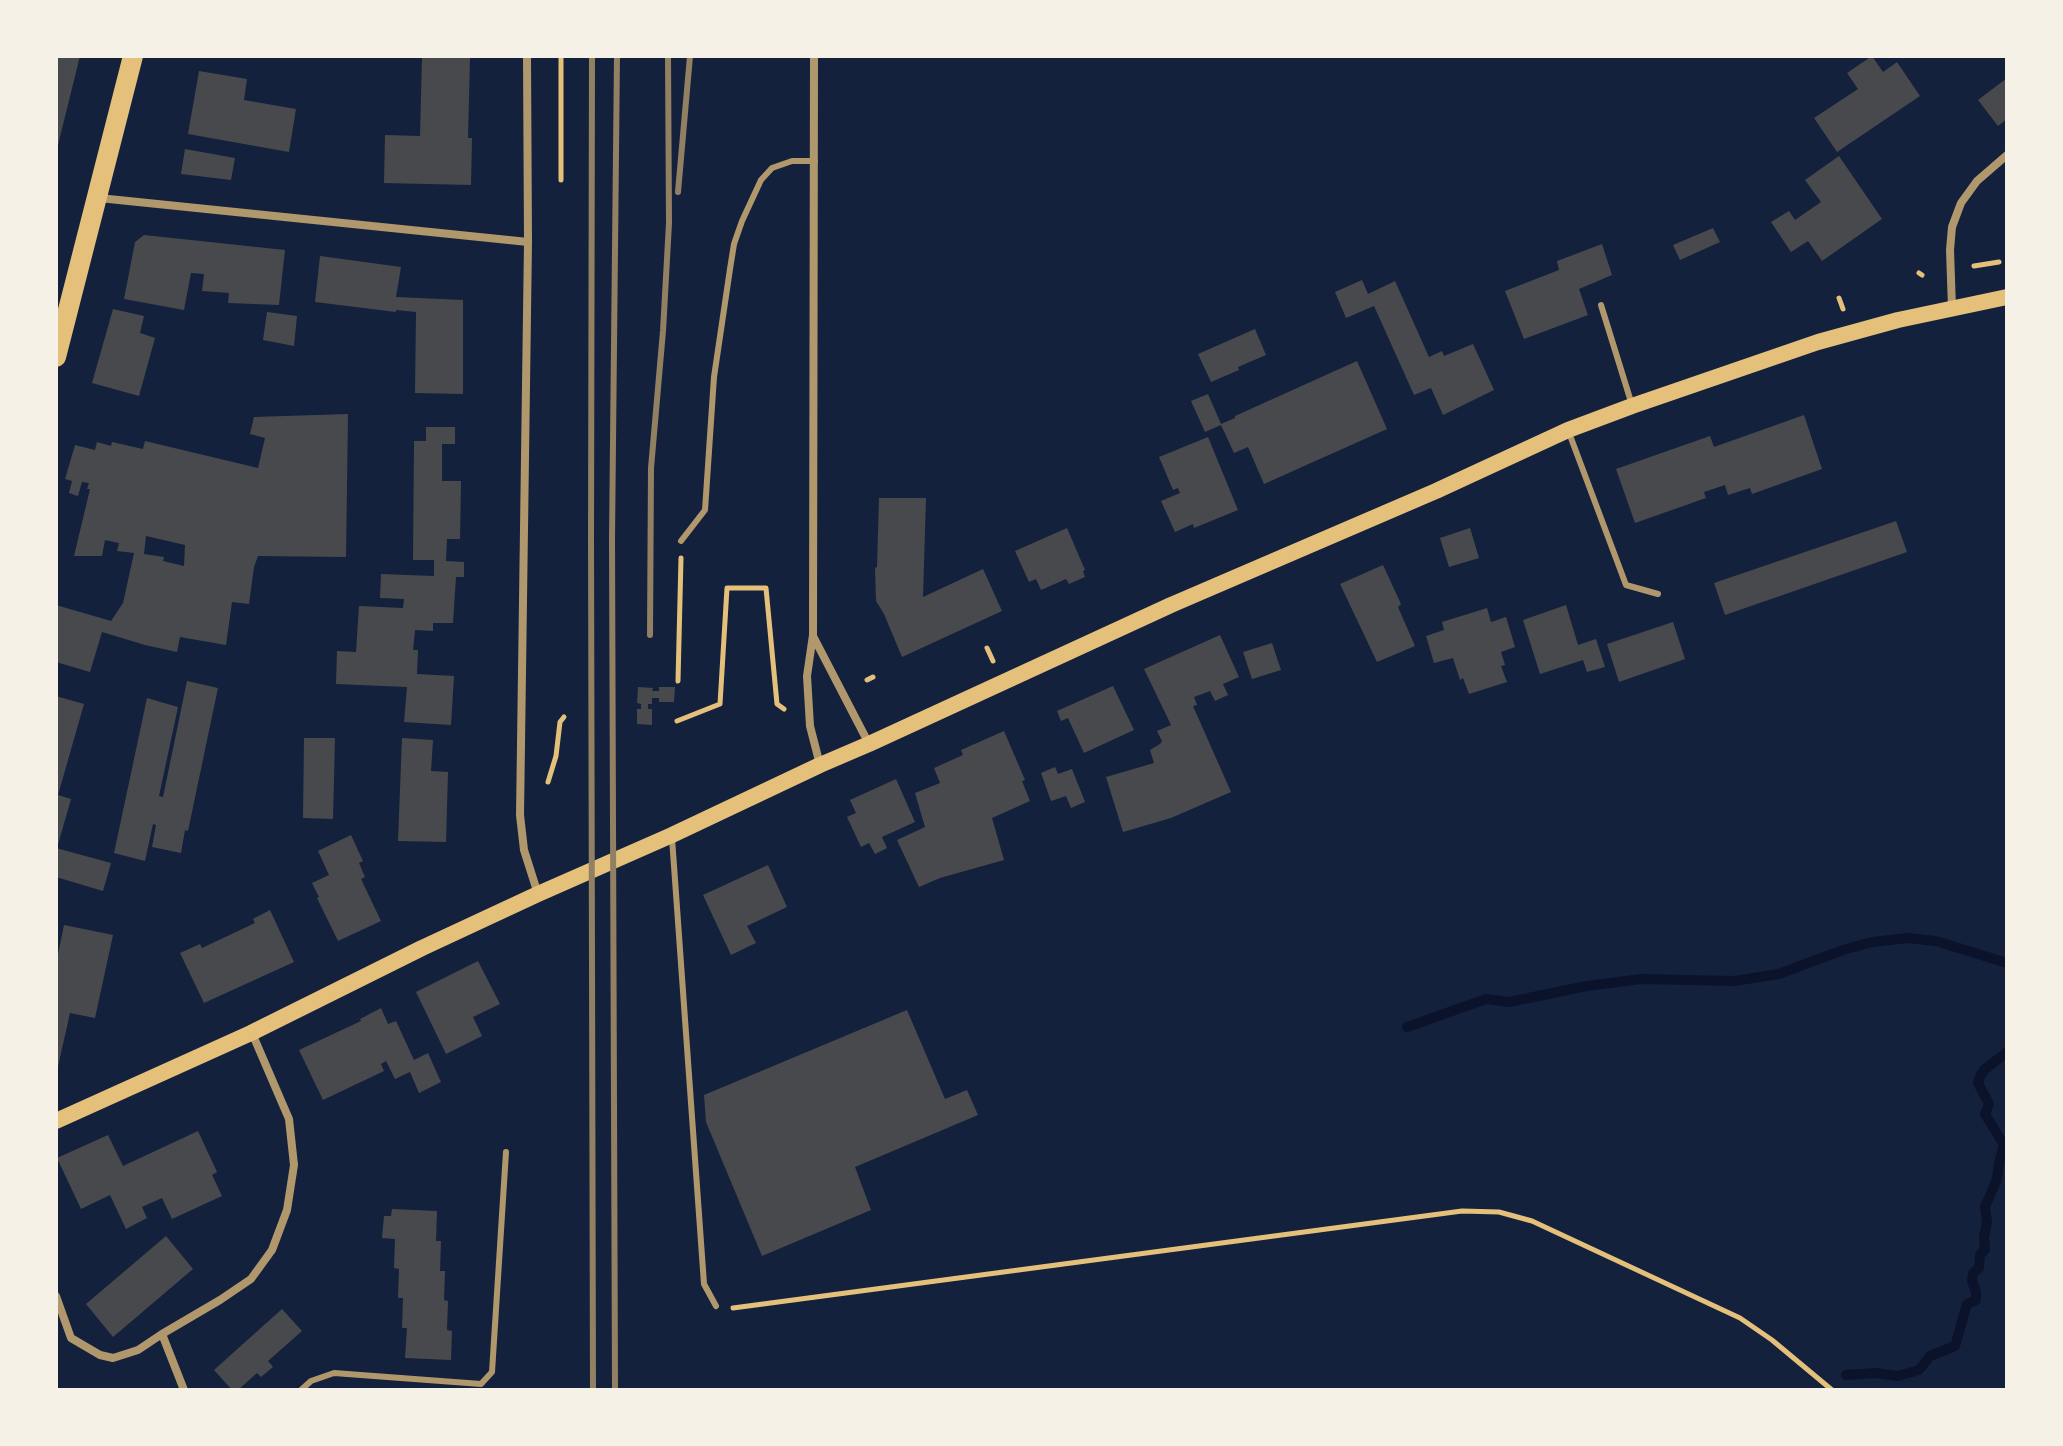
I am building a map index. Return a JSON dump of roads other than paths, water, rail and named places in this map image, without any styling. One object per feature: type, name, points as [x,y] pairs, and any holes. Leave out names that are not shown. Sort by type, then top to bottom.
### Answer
[{"type":"main road","points":[[56,357],[133,56]]},
{"type":"main road","points":[[56,1121],[251,1033],[422,948],[820,765],[1171,605],[1436,491],[1568,430],[1818,342],[1898,320],[2007,297]]},
{"type":"street","points":[[527,56],[528,242],[520,815],[524,850],[538,894]]},
{"type":"street","points":[[814,56],[813,635],[807,697],[810,726],[820,765]]},
{"type":"street","points":[[1952,308],[1952,227],[1961,203],[1977,181],[2007,155]]},
{"type":"street","points":[[98,198],[528,242]]},
{"type":"street","points":[[813,635],[869,744]]},
{"type":"street","points":[[56,1296],[71,1338],[100,1355],[113,1358],[138,1350],[251,1279],[272,1250],[287,1210],[294,1165],[289,1119],[251,1033]]},
{"type":"street","points":[[162,1334],[184,1390]]},
{"type":"lane","points":[[681,541],[705,510],[714,377],[734,244],[742,221],[761,180],[772,168],[792,161],[815,161]]},
{"type":"lane","points":[[1601,305],[1632,406]]},
{"type":"lane","points":[[1568,430],[1626,585],[1658,594]]},
{"type":"lane","points":[[672,835],[704,1284],[716,1306]]},
{"type":"lane","points":[[301,1390],[311,1381],[334,1373],[481,1384],[492,1372],[506,1152]]},
{"type":"waterway","points":[[1407,1027],[1486,999],[1509,1002],[1641,979],[1734,981],[1779,974],[1872,942],[1908,938],[1936,941],[2007,963]]},
{"type":"waterway","points":[[1846,1375],[1875,1373],[1898,1376],[1919,1370],[1930,1356],[1955,1346],[1967,1304],[1976,1300],[1973,1273],[1979,1268],[1980,1255],[1985,1249],[1985,1207],[1997,1179],[2004,1145],[1985,1114],[1989,1104],[1978,1083],[1984,1070],[2007,1052]]},
{"type":"railway","points":[[592,56],[593,1390]]},
{"type":"railway","points":[[615,1390],[612,539],[617,56]]},
{"type":"railway","points":[[650,635],[651,468],[669,223],[668,56]]},
{"type":"railway","points":[[678,192],[690,56]]}]
